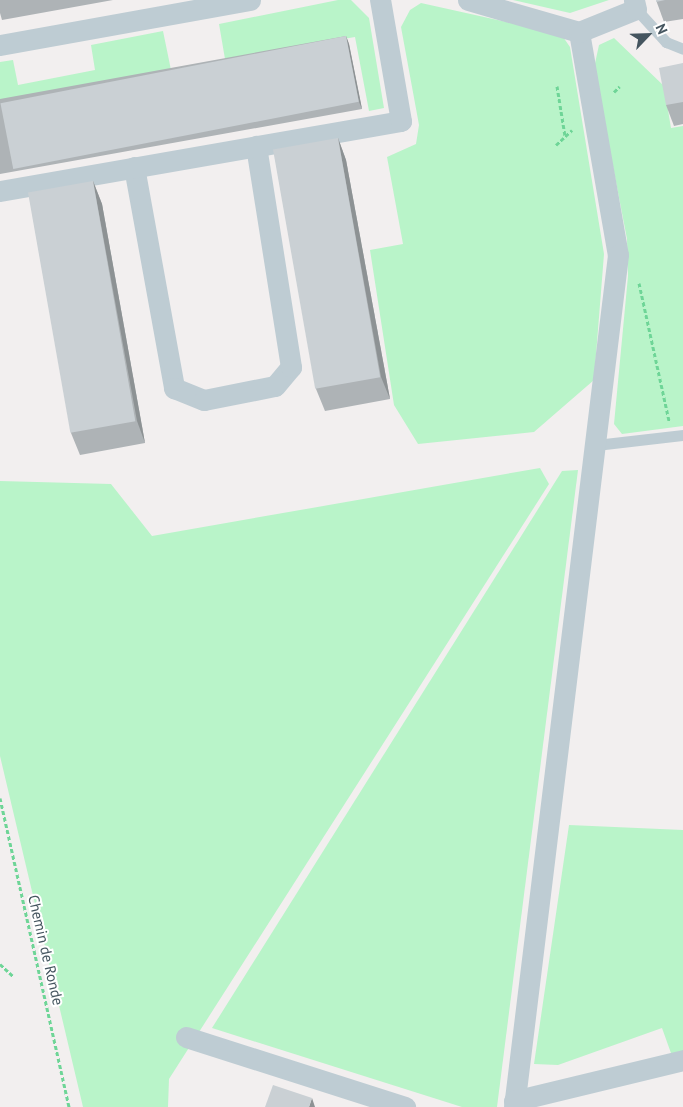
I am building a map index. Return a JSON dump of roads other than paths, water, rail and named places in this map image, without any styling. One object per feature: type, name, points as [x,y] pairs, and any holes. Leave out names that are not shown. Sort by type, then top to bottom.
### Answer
[{"type":"street","points":[[0,45],[170,7],[250,0]]},
{"type":"street","points":[[0,191],[401,121],[380,0]]},
{"type":"street","points":[[469,0],[579,32],[635,5]]},
{"type":"street","points":[[579,32],[618,255],[514,1104],[683,1060]]},
{"type":"street","points":[[134,168],[174,388],[204,400],[275,386],[292,367],[256,146]]},
{"type":"street","points":[[186,1037],[405,1107]]},
{"type":"lane","points":[[635,5],[666,42],[683,49]]},
{"type":"lane","points":[[596,445],[678,435]]}]
